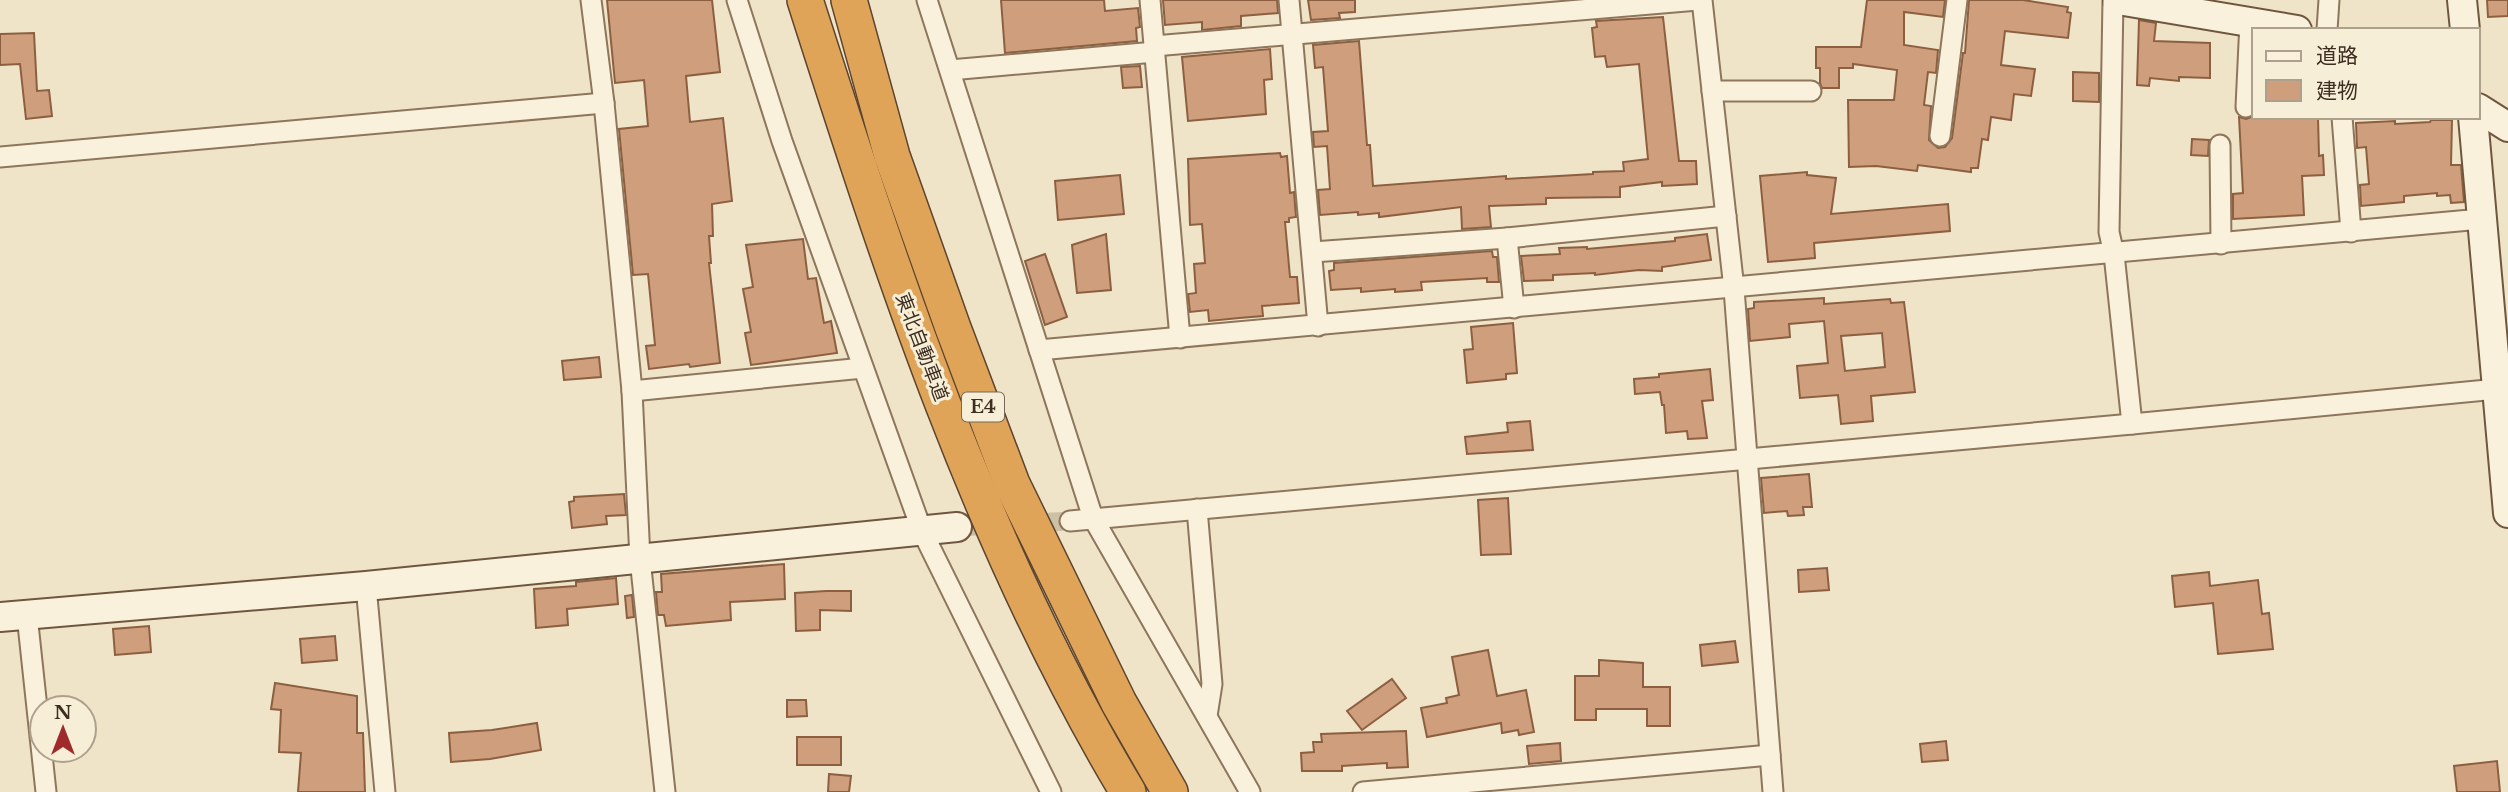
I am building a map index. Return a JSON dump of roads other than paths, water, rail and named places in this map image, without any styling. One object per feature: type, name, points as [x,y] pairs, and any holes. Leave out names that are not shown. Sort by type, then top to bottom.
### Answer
[{"type":"highway","points":[[788,0],[837,163],[915,331]]},
{"type":"highway","name":"東北自動車道","points":[[805,0],[915,331],[973,481],[1026,602],[1088,726],[1128,792]]},
{"type":"highway","name":"東北自動車道","points":[[849,0],[892,156],[1012,484],[1119,703],[1170,792]]},
{"type":"highway","points":[[866,0],[953,328]]},
{"type":"street","points":[[590,0],[604,103],[632,391],[640,559],[664,792]]},
{"type":"street","points":[[737,0],[782,141],[922,531],[1051,792]]},
{"type":"street","points":[[927,0],[1093,518],[1250,792]]},
{"type":"street","points":[[1150,0],[1180,338]]},
{"type":"street","points":[[1289,0],[1318,326]]},
{"type":"street","points":[[950,70],[1293,34],[1700,0],[1734,289],[1773,792]]},
{"type":"street","points":[[1940,135],[1957,0]]},
{"type":"street","points":[[2113,0],[2109,232],[2132,424]]},
{"type":"street","points":[[2118,0],[2243,14],[2290,28]]},
{"type":"street","points":[[2327,28],[2329,0]]},
{"type":"street","points":[[2462,0],[2465,28]]},
{"type":"street","points":[[2243,14],[2246,107]]},
{"type":"street","points":[[1712,91],[1811,91]]},
{"type":"street","points":[[0,157],[604,103]]},
{"type":"street","points":[[2480,109],[2508,127]]},
{"type":"street","points":[[2342,119],[2351,232]]},
{"type":"street","points":[[2473,119],[2481,219],[2502,389],[2508,513]]},
{"type":"street","points":[[2220,145],[2221,244]]},
{"type":"street","points":[[1313,252],[1507,238],[1726,216]]},
{"type":"street","points":[[1039,350],[1514,309],[2481,219]]},
{"type":"street","points":[[1507,238],[1514,309]]},
{"type":"street","points":[[632,391],[863,368]]},
{"type":"street","points":[[1070,521],[2502,389]]},
{"type":"street","points":[[1197,509],[1212,684],[1207,716]]},
{"type":"street","points":[[46,792],[14,616],[366,586],[957,527]]},
{"type":"street","points":[[366,586],[385,792]]},
{"type":"street","points":[[1363,792],[1770,755]]},
{"type":"tunnel","points":[[957,527],[1070,521]]}]
